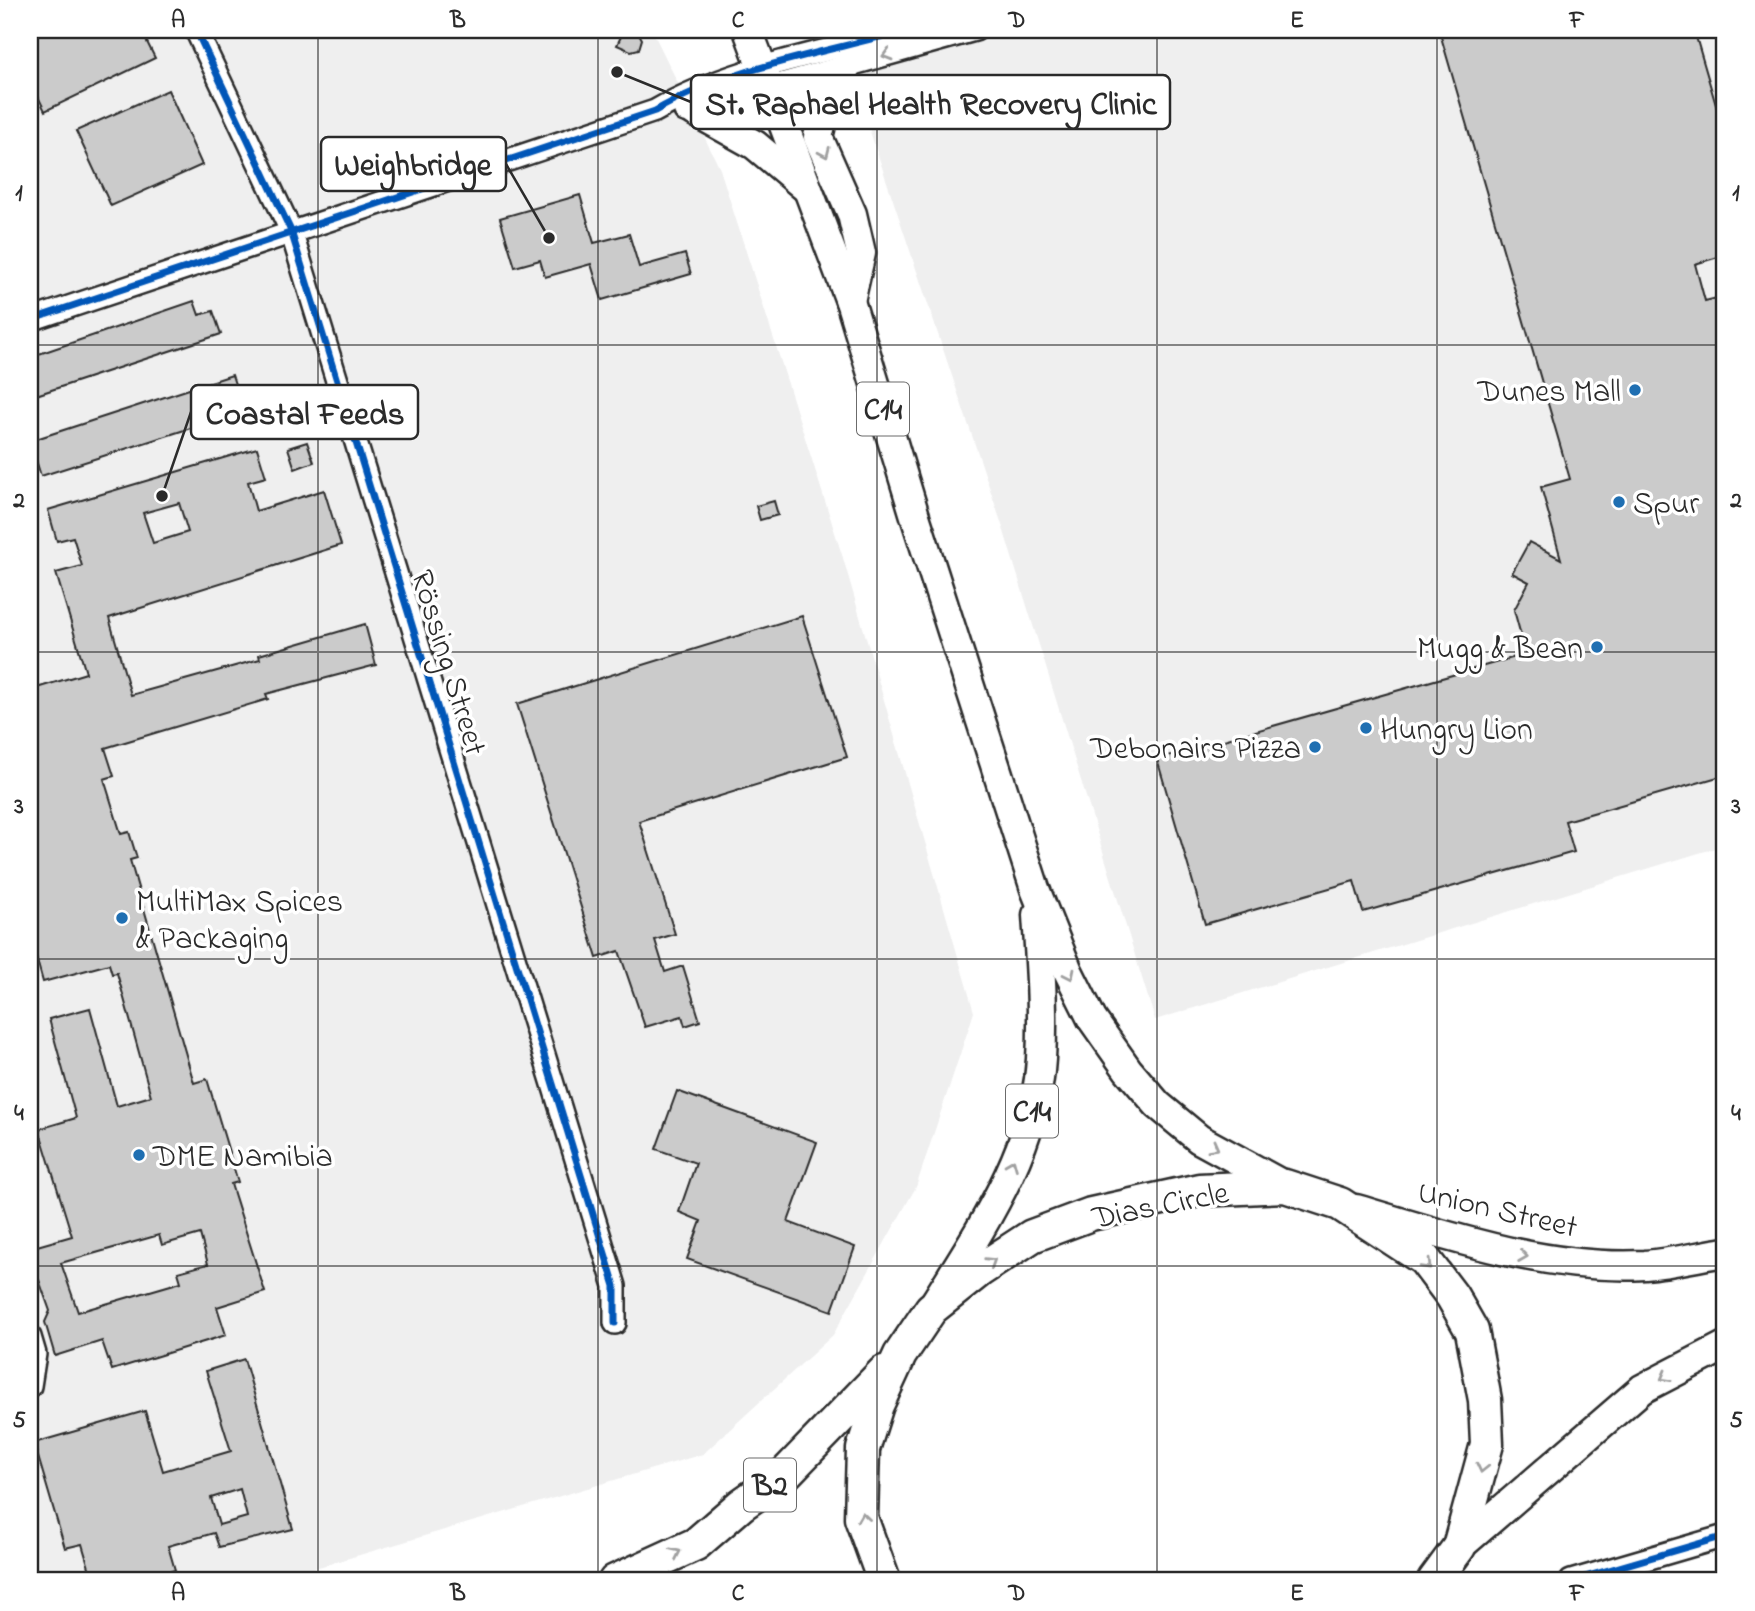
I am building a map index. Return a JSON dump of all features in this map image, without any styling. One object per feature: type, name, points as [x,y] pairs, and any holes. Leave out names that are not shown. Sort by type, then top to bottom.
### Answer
[{"type":"highway","name":"Dias Circle","points":[[884,1581],[861,1518],[863,1449],[877,1405],[900,1355],[931,1309],[980,1270],[1032,1236],[1091,1214],[1199,1190],[1285,1186],[1340,1204],[1424,1259],[1452,1296],[1472,1331],[1485,1400],[1487,1444],[1459,1547],[1434,1581]]},
{"type":"highway","name":"B2","points":[[614,1581],[696,1544],[741,1505],[785,1474],[900,1355]]},
{"type":"main road","name":"C14","points":[[748,30],[850,301],[915,516],[1035,889],[1068,971],[1093,1019],[1128,1070],[1158,1105],[1199,1139],[1285,1186]]},
{"type":"main road","points":[[846,67],[828,101],[818,137],[852,214],[861,253],[850,301]]},
{"type":"main road","points":[[694,111],[755,145],[809,191]]},
{"type":"main road","name":"C14","points":[[931,1309],[997,1203],[1030,1120],[1041,1060],[1035,889]]},
{"type":"main road","name":"Union Street","points":[[1340,1204],[1510,1254],[1583,1264],[1647,1265],[1725,1252]]},
{"type":"main road","points":[[1459,1547],[1643,1389],[1725,1346]]},
{"type":"street","name":"Rössing Street","points":[[196,30],[292,231],[615,1286],[615,1322]]},
{"type":"street","points":[[655,111],[694,111],[768,78],[906,30]]},
{"type":"street","points":[[30,320],[655,111],[691,91],[846,67],[975,30]]},
{"type":"street","points":[[30,1337],[35,1354],[30,1385]]},
{"type":"street","points":[[1571,1581],[1725,1536]]},
{"type":"shaded area","points":[[30,30],[652,30],[720,169],[843,558],[974,1012],[916,1187],[833,1335],[703,1454],[271,1581],[30,1581]]},
{"type":"shaded area","name":"Dunes Mall","points":[[836,30],[1725,30],[1725,845],[1155,1020],[1002,525]]},
{"type":"building","points":[[30,30],[141,30],[155,58],[45,111],[30,80]]},
{"type":"building","points":[[624,30],[637,30],[642,39],[639,49],[631,51],[617,45]]},
{"type":"building","name":"Dunes Mall","points":[[1439,30],[1694,30],[1725,136],[1725,255],[1695,264],[1705,301],[1725,296],[1725,775],[1565,821],[1574,852],[1363,912],[1354,881],[1205,924],[1157,759],[1526,654],[1514,610],[1529,582],[1512,573],[1529,542],[1561,559],[1541,487],[1570,479]]},
{"type":"building","points":[[168,90],[202,165],[111,206],[76,131]]},
{"type":"building","points":[[580,195],[594,243],[629,234],[639,267],[685,254],[691,274],[602,300],[591,264],[545,277],[540,260],[515,267],[500,218]]},
{"type":"building","points":[[194,301],[199,315],[213,311],[221,334],[30,397],[30,357]]},
{"type":"building","points":[[232,375],[241,403],[223,409],[225,417],[41,476],[30,441]]},
{"type":"building","points":[[307,442],[314,462],[295,469],[288,448]]},
{"type":"building","points":[[257,448],[266,477],[248,482],[256,511],[324,490],[341,545],[109,618],[131,695],[260,659],[259,655],[365,624],[376,665],[266,694],[268,699],[105,748],[114,776],[104,779],[121,834],[129,832],[137,858],[130,860],[194,1083],[207,1079],[238,1182],[231,1184],[265,1292],[217,1307],[226,1335],[112,1370],[102,1341],[55,1356],[45,1322],[50,1311],[39,1280],[30,1274],[30,1248],[72,1236],[39,1129],[76,1118],[49,1019],[90,1008],[117,1106],[151,1096],[117,973],[112,974],[109,964],[43,982],[30,935],[30,690],[86,673],[56,573],[82,566],[73,537],[57,541],[48,510]],"holes":[[[179,503],[188,532],[153,543],[143,513]],[[200,1234],[208,1264],[178,1272],[181,1282],[78,1312],[61,1263],[159,1235],[162,1245]]]},
{"type":"building","points":[[774,501],[778,515],[760,520],[756,506]]},
{"type":"building","points":[[802,616],[847,757],[639,821],[675,934],[655,940],[665,972],[683,966],[700,1021],[685,1026],[682,1016],[645,1027],[619,951],[597,958],[517,704]]},
{"type":"building","points":[[677,1091],[817,1142],[788,1222],[855,1247],[832,1311],[687,1259],[701,1221],[679,1212],[696,1163],[656,1149]]},
{"type":"building","points":[[244,1359],[293,1529],[219,1547],[214,1533],[168,1546],[175,1570],[136,1581],[93,1581],[82,1544],[65,1548],[34,1443],[145,1411],[163,1471],[231,1451],[206,1371]],"holes":[[[240,1489],[247,1517],[219,1525],[211,1498]]]},
{"type":"cycle path","points":[[196,30],[291,231],[615,1286],[615,1323]]},
{"type":"cycle path","points":[[30,320],[655,111],[684,96],[746,72],[906,30]]},
{"type":"cycle path","points":[[1571,1581],[1725,1536]]},
{"type":"place","name":"St. Raphael Health Recovery Clinic","points":[[617,72]]},
{"type":"place","name":"Weighbridge","points":[[549,238]]},
{"type":"place","name":"Dunes Mall","points":[[1635,390]]},
{"type":"place","name":"Coastal Feeds","points":[[162,496]]},
{"type":"place","name":"Spur","points":[[1619,502]]},
{"type":"place","name":"Mugg & Bean","points":[[1597,647]]},
{"type":"place","name":"Hungry Lion","points":[[1366,728]]},
{"type":"place","name":"Debonairs Pizza","points":[[1315,747]]},
{"type":"place","name":"MultiMax Spices & Packaging","points":[[122,918]]},
{"type":"place","name":"DME Namibia","points":[[139,1155]]}]
